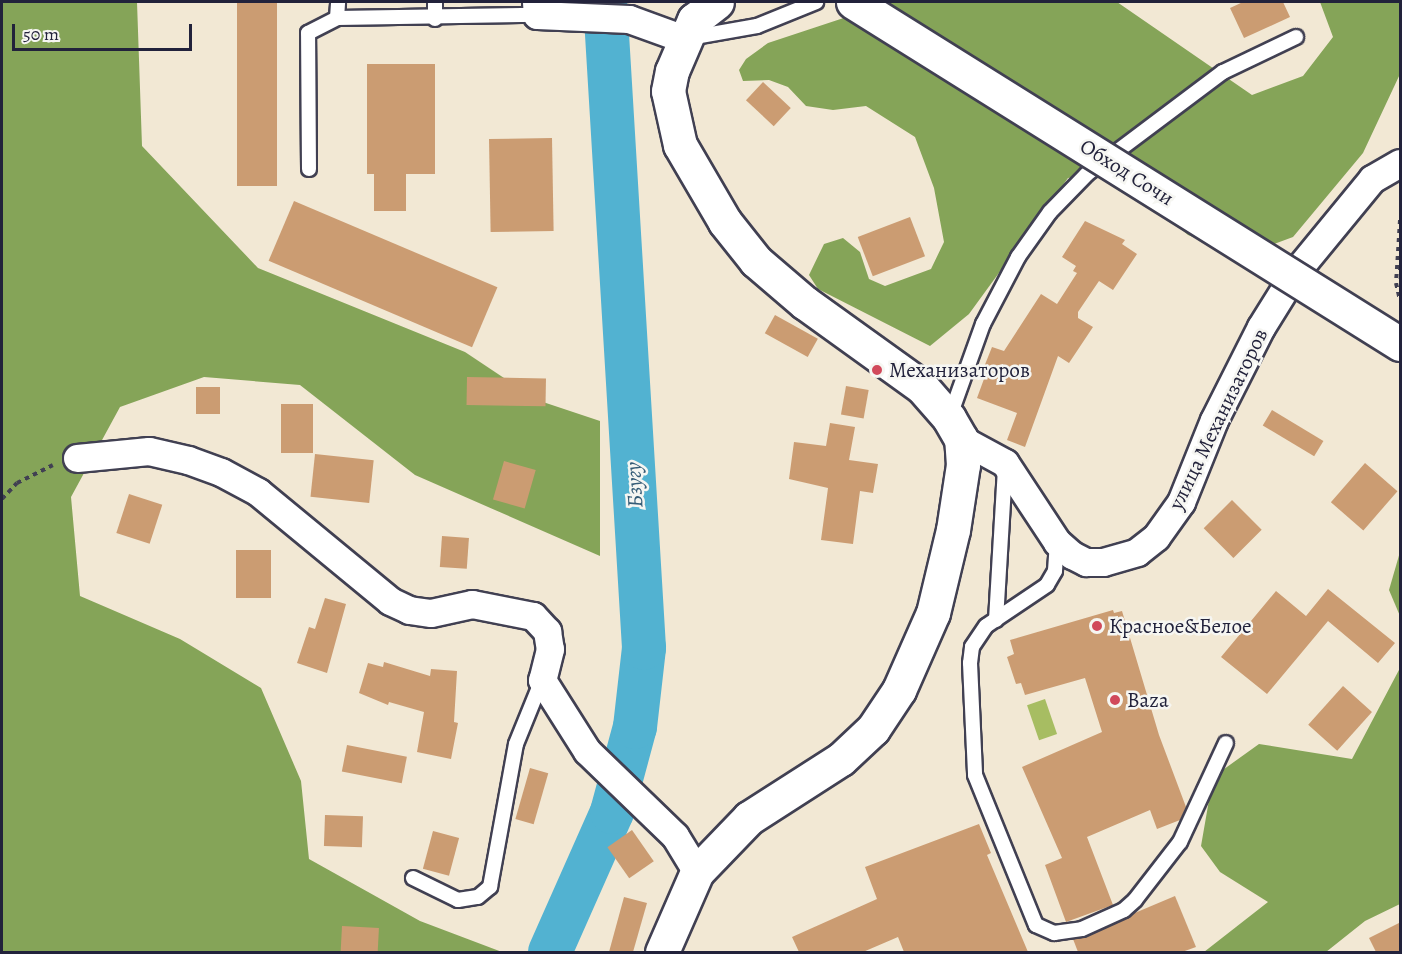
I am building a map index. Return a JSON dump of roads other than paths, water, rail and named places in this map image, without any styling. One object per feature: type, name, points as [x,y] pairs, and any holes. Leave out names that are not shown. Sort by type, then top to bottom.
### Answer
[{"type":"main road","points":[[662,952],[680,904],[697,872],[749,818],[786,791],[841,759],[873,729],[898,690],[933,613],[960,490],[963,465],[955,429],[922,387],[805,303],[756,261],[724,222],[680,145],[668,91],[684,39],[694,20],[717,2]]},
{"type":"main road","name":"Обход Сочи","points":[[853,2],[1401,344]]},
{"type":"street","points":[[536,8],[629,19],[684,39]]},
{"type":"street","name":"улица Механизаторов","points":[[955,429],[1005,463],[1057,542],[1086,562],[1103,562],[1137,552],[1156,537],[1181,502],[1220,410],[1261,327],[1294,274],[1372,179],[1401,163]]},
{"type":"street","points":[[77,458],[148,451],[188,460],[221,472],[258,492],[390,600],[409,610],[431,613],[472,604],[533,616],[547,631],[550,649],[542,680],[587,751],[675,836],[697,872]]},
{"type":"lane","points":[[337,18],[338,2]]},
{"type":"lane","points":[[435,2],[435,19]]},
{"type":"lane","points":[[684,39],[757,26],[816,2]]},
{"type":"lane","points":[[309,169],[308,33],[337,18],[435,19],[536,8]]},
{"type":"lane","points":[[955,429],[983,324],[1018,257],[1050,212],[1087,174],[1223,72],[1296,37]]},
{"type":"lane","points":[[996,620],[1005,463]]},
{"type":"lane","points":[[1057,542],[1055,571],[1047,585],[996,620],[978,636],[970,663],[975,775],[1032,920],[1043,930],[1054,933],[1082,929],[1124,910],[1136,900],[1180,842],[1226,743]]},
{"type":"lane","points":[[413,878],[458,900],[478,897],[490,887],[516,744],[542,680]]},
{"type":"waterway","name":"Бзугу","points":[[550,952],[612,812],[635,727],[644,648],[605,2]]},
{"type":"place","name":"Механизаторов","points":[[877,370]]},
{"type":"place","name":"Красное&Белое","points":[[1097,626]]},
{"type":"place","name":"Baza","points":[[1115,700]]}]
